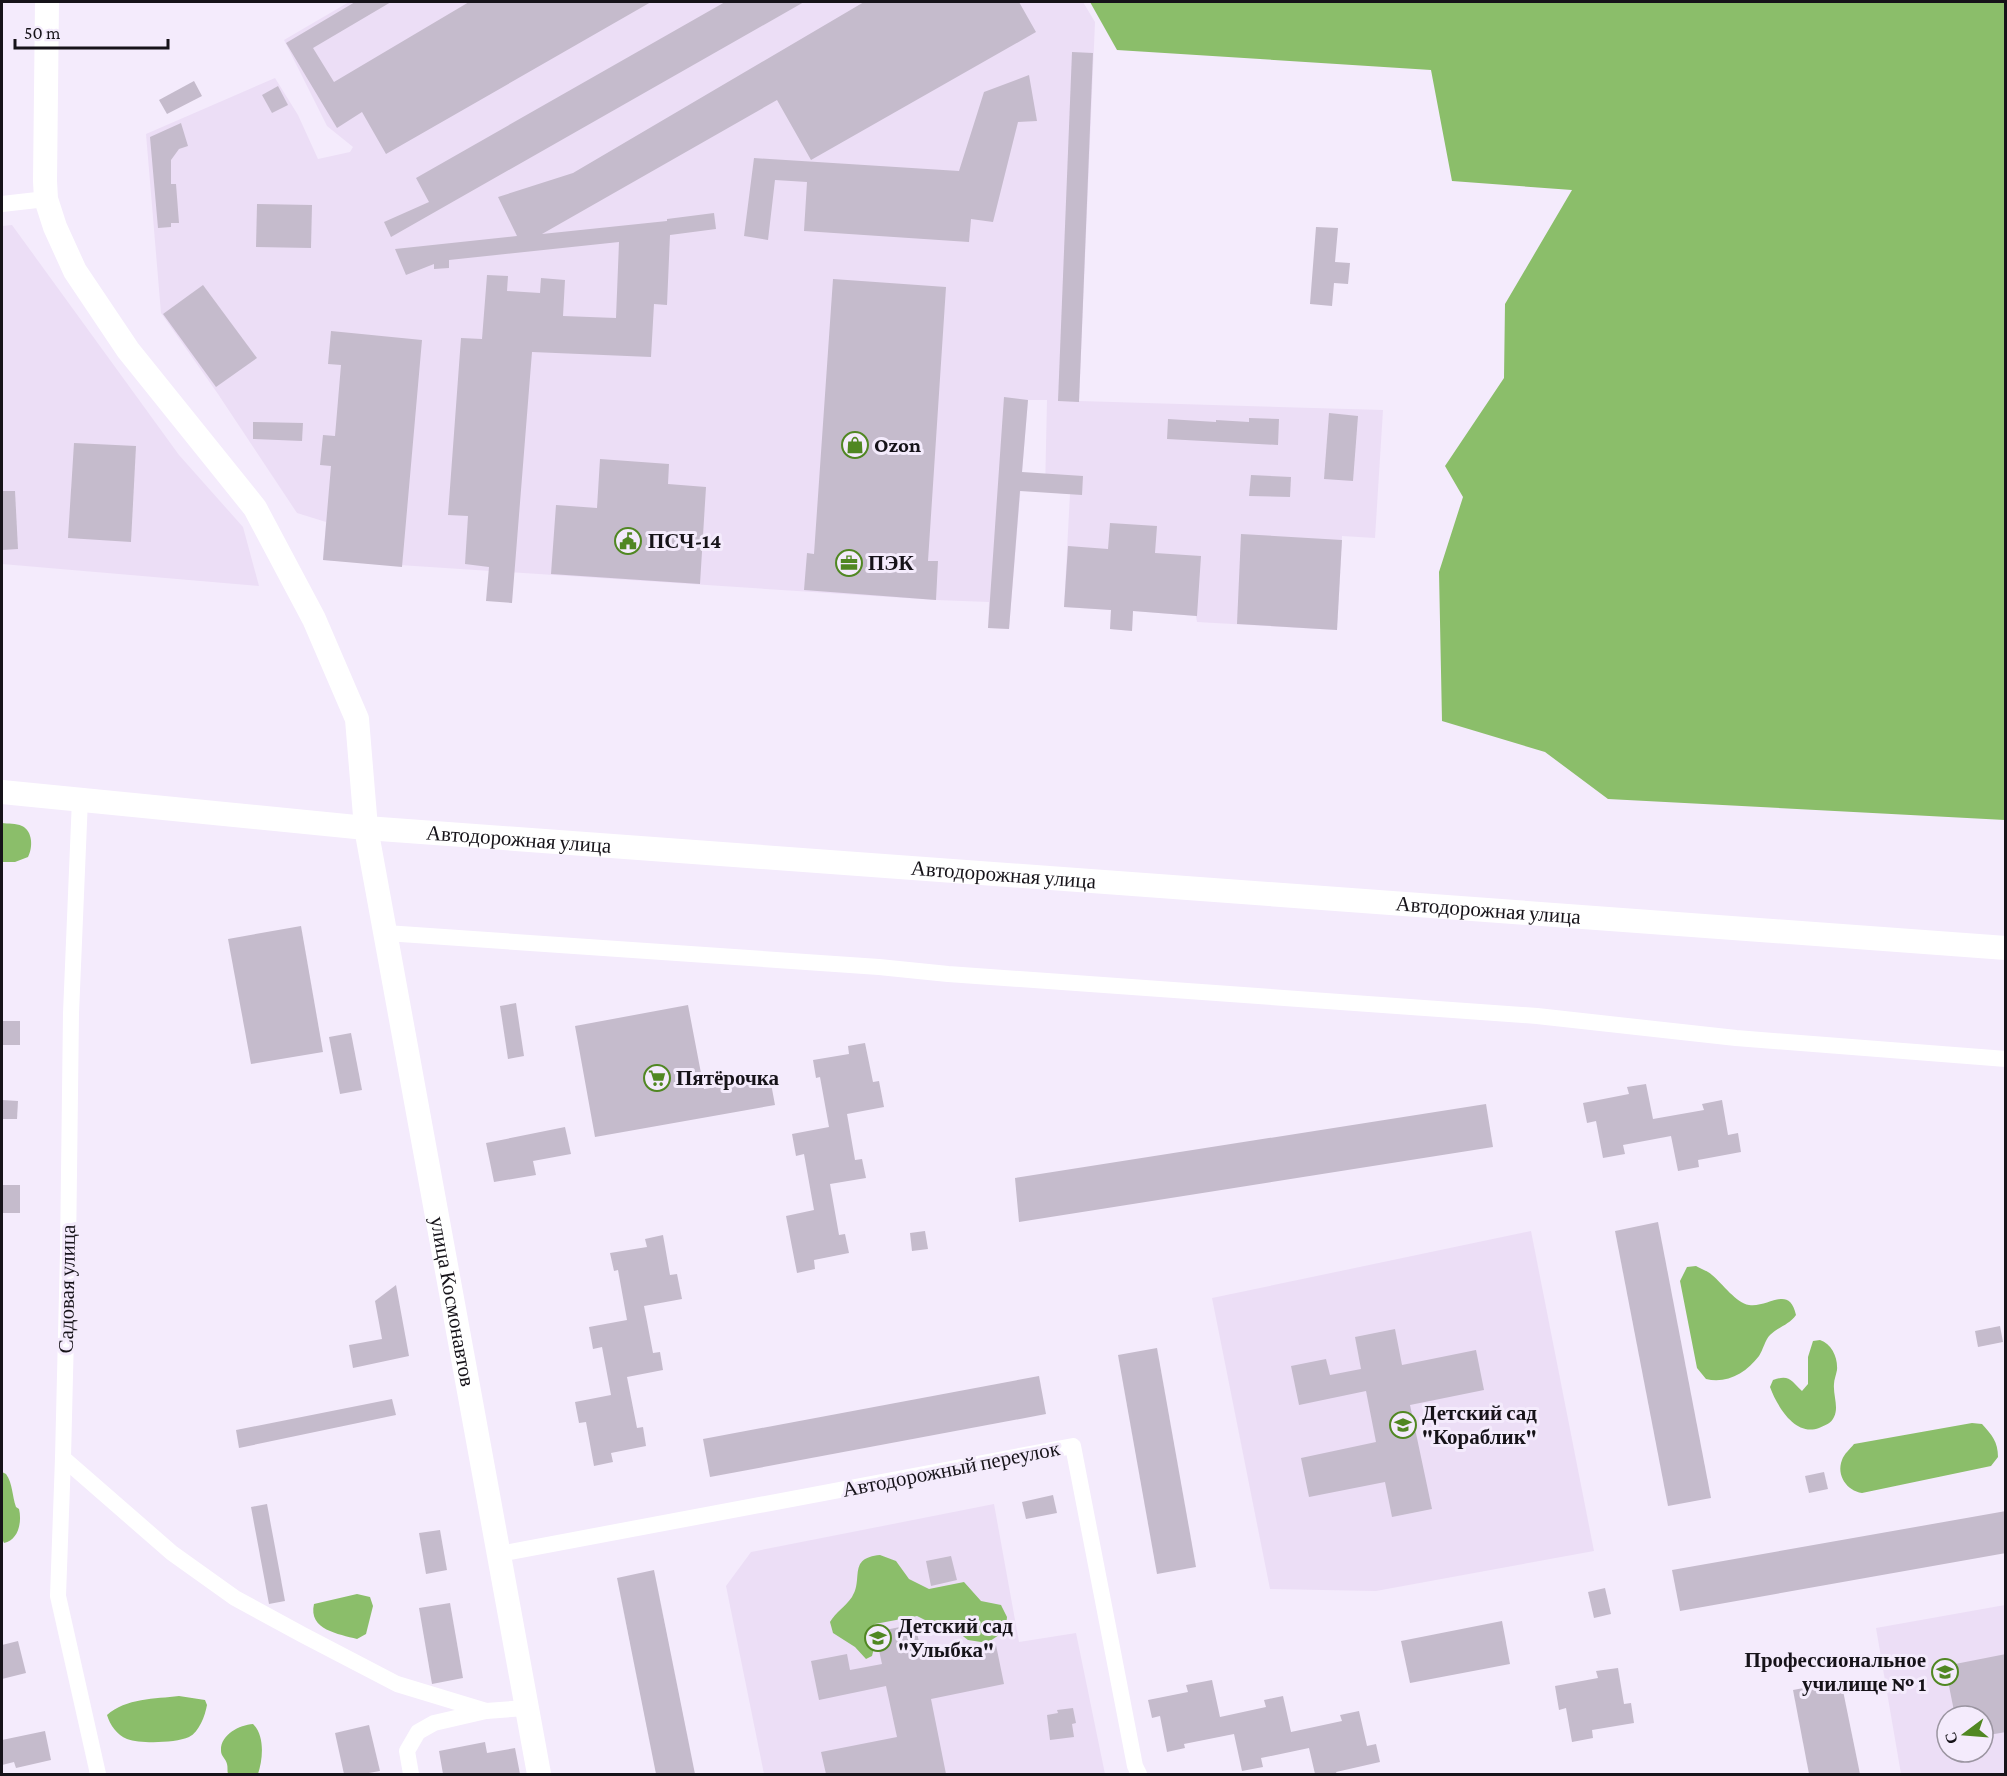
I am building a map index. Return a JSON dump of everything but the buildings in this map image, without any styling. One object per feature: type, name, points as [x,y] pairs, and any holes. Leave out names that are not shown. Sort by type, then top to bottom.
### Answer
[{"type":"main road","name":"улица Космонавтов","points":[[47,2],[46,199],[55,227],[75,271],[128,350],[255,508],[314,620],[357,719],[366,828],[539,1774]]},
{"type":"main road","name":"Автодорожная улица","points":[[2,792],[366,828],[2006,948]]},
{"type":"street","points":[[2,204],[46,199]]},
{"type":"street","name":"Садовая улица","points":[[80,799],[71,1013],[63,1458],[58,1596],[98,1774]]},
{"type":"street","points":[[386,933],[1537,1016],[1736,1038],[2006,1059]]},
{"type":"street","name":"Автодорожный переулок","points":[[499,1554],[1073,1446],[1134,1766],[1139,1774]]},
{"type":"street","points":[[63,1458],[172,1553],[235,1598],[397,1684],[486,1711]]},
{"type":"street","points":[[411,1774],[407,1751],[418,1732],[434,1723],[486,1711],[526,1707]]},
{"type":"shaded area","points":[[349,2],[1083,2],[1095,22],[1079,401],[1383,410],[1375,538],[1342,536],[1337,630],[1197,622],[1196,616],[1133,611],[1132,631],[1110,629],[1111,610],[1064,607],[1070,494],[1045,492],[1047,400],[1028,400],[1009,629],[988,628],[989,602],[323,560],[326,522],[297,513],[161,313],[146,134],[275,78],[298,115],[318,159],[350,152],[353,147],[327,126],[284,40]]},
{"type":"shaded area","points":[[12,225],[179,455],[243,527],[259,586],[2,564],[2,226]]},
{"type":"shaded area","name":"Детский сад \"Кораблик\"","points":[[1531,1231],[1594,1551],[1376,1591],[1270,1589],[1212,1298]]},
{"type":"shaded area","name":"Детский сад \"Улыбка\"","points":[[994,1504],[1019,1642],[1076,1633],[1105,1774],[764,1774],[726,1586],[751,1552]]},
{"type":"shaded area","name":"Профессиональное училище № 1","points":[[2005,1605],[2005,1774],[1901,1774],[1876,1628]]},
{"type":"green space","points":[[1090,2],[2005,2],[2005,820],[1608,799],[1545,752],[1442,721],[1439,572],[1463,497],[1445,466],[1504,378],[1505,304],[1572,190],[1452,181],[1431,70],[1117,50]]},
{"type":"green space","points":[[2,823],[26,828],[31,845],[28,857],[15,862],[2,862]]},
{"type":"green space","points":[[1696,1266],[1710,1274],[1744,1304],[1756,1305],[1783,1299],[1789,1301],[1793,1306],[1796,1315],[1770,1335],[1759,1356],[1736,1376],[1721,1380],[1706,1379],[1697,1368],[1680,1281],[1687,1267]]},
{"type":"green space","points":[[1820,1340],[1831,1348],[1836,1361],[1834,1388],[1836,1409],[1830,1423],[1810,1430],[1802,1428],[1788,1418],[1777,1403],[1770,1387],[1773,1380],[1787,1378],[1802,1391],[1808,1384],[1808,1357],[1813,1341]]},
{"type":"green space","points":[[1972,1423],[1982,1424],[1996,1443],[1998,1457],[1991,1466],[1862,1493],[1847,1486],[1842,1477],[1840,1471],[1842,1460],[1854,1444]]},
{"type":"green space","points":[[2,1472],[6,1474],[10,1482],[20,1519],[16,1534],[4,1543],[2,1539]]},
{"type":"green space","points":[[880,1555],[896,1561],[909,1579],[929,1589],[964,1582],[981,1601],[1001,1605],[1007,1617],[1006,1627],[1002,1633],[990,1641],[981,1642],[968,1640],[955,1630],[935,1628],[917,1616],[875,1624],[871,1628],[874,1648],[872,1656],[866,1659],[855,1647],[833,1633],[830,1622],[852,1597],[857,1583],[858,1570],[863,1560]]},
{"type":"green space","points":[[357,1594],[370,1597],[373,1606],[366,1634],[357,1639],[342,1635],[326,1629],[316,1620],[313,1613],[314,1604]]},
{"type":"green space","points":[[179,1696],[205,1700],[207,1705],[199,1728],[193,1735],[183,1739],[167,1742],[133,1741],[120,1735],[114,1729],[107,1715],[132,1702]]},
{"type":"green space","points":[[253,1724],[260,1735],[262,1748],[258,1774],[228,1774],[226,1762],[221,1753],[224,1740],[236,1729]]},
{"type":"place","name":"Ozon","points":[[855,445]]},
{"type":"place","name":"ПСЧ-14","points":[[628,541]]},
{"type":"place","name":"ПЭК","points":[[849,563]]},
{"type":"place","name":"Пятёрочка","points":[[657,1078]]},
{"type":"place","name":"Детский сад \"Кораблик\"","points":[[1403,1425]]},
{"type":"place","name":"Детский сад \"Улыбка\"","points":[[878,1638]]},
{"type":"place","name":"Профессиональное училище № 1","points":[[1945,1672]]}]
